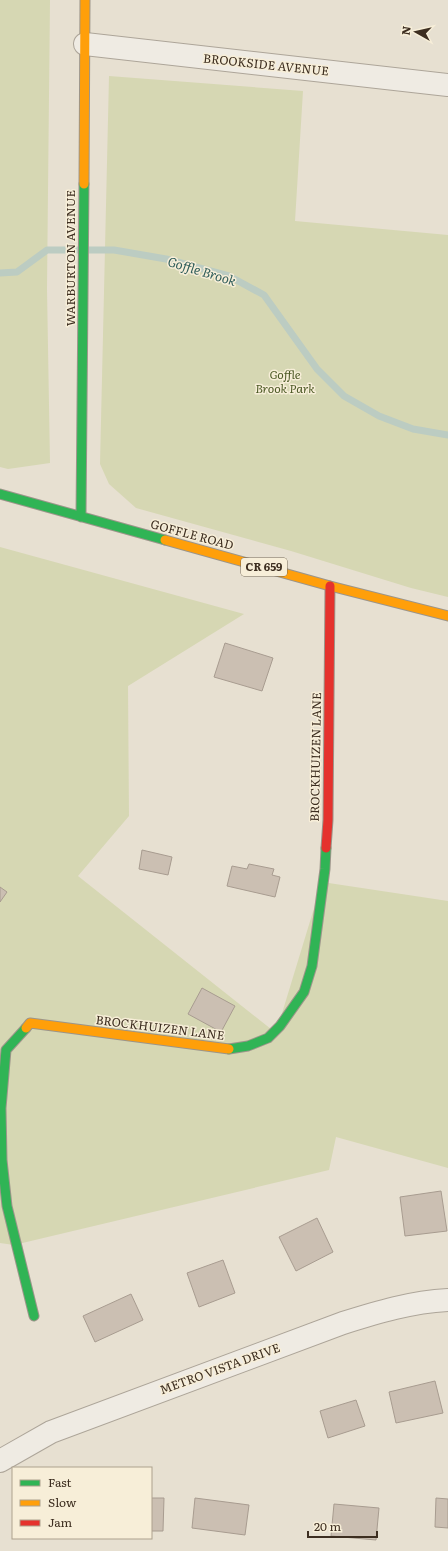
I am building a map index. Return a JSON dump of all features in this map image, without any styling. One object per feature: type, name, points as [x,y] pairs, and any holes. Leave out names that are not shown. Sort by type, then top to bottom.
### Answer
[{"type":"street","name":"WARBURTON AVENUE","points":[[81,517],[85,0]]},
{"type":"street","name":"BROOKSIDE AVENUE","points":[[85,44],[448,85]]},
{"type":"street","name":"GOFFLE ROAD","points":[[0,494],[330,586],[448,616]]},
{"type":"street","name":"BROCKHUIZEN LANE","points":[[34,1316],[7,1206],[2,1160],[1,1108],[6,1050],[30,1023],[227,1049],[248,1046],[268,1038],[280,1026],[304,992],[312,966],[325,869],[328,820],[330,586]]},
{"type":"street","name":"METRO VISTA DRIVE","points":[[0,1461],[51,1432],[343,1323],[382,1310],[408,1304],[448,1300]]},
{"type":"green space","points":[[0,0],[50,0],[47,289],[50,463],[8,469],[0,467]]},
{"type":"green space","name":"Goffle Brook Park","points":[[109,76],[303,91],[295,221],[448,235],[448,597],[411,588],[291,551],[136,508],[109,484],[100,464]]},
{"type":"green space","points":[[0,547],[244,614],[128,686],[129,816],[78,876],[276,1033],[322,882],[448,901],[448,1168],[336,1137],[329,1170],[14,1245],[0,1243]]},
{"type":"building","points":[[225,643],[273,658],[262,691],[214,677]]},
{"type":"building","points":[[142,850],[172,857],[168,875],[139,869]]},
{"type":"building","points":[[249,864],[274,869],[272,875],[280,877],[275,897],[227,886],[232,866],[247,869]]},
{"type":"building","points":[[0,887],[7,892],[0,902]]},
{"type":"building","points":[[202,988],[235,1006],[221,1032],[188,1014]]},
{"type":"building","points":[[441,1191],[447,1231],[405,1236],[400,1197]]},
{"type":"building","points":[[317,1218],[333,1252],[296,1271],[279,1237]]},
{"type":"building","points":[[223,1260],[235,1293],[199,1307],[187,1273]]},
{"type":"building","points":[[131,1294],[143,1320],[95,1342],[83,1316]]},
{"type":"building","points":[[435,1381],[443,1413],[396,1423],[389,1392]]},
{"type":"building","points":[[356,1400],[365,1426],[328,1438],[320,1411]]},
{"type":"building","points":[[152,1498],[164,1498],[163,1531],[152,1531]]},
{"type":"building","points":[[195,1498],[249,1505],[245,1535],[192,1528]]},
{"type":"building","points":[[436,1498],[448,1499],[448,1528],[435,1527]]},
{"type":"building","points":[[334,1504],[379,1508],[376,1540],[331,1536]]},
{"type":"waterway","name":"Goffle Brook","points":[[0,273],[17,272],[47,250],[114,250],[166,259],[229,276],[264,295],[317,369],[344,396],[379,416],[413,429],[448,435]]},
{"type":"traffic: fast","points":[[81,517],[84,184]]},
{"type":"traffic: fast","points":[[0,494],[165,540]]},
{"type":"traffic: fast","points":[[229,1049],[248,1046],[268,1038],[280,1026],[304,992],[312,966],[325,869],[326,848]]},
{"type":"traffic: fast","points":[[26,1028],[6,1050],[1,1108],[2,1160],[7,1206],[34,1316]]},
{"type":"traffic: slow","points":[[84,184],[85,0]]},
{"type":"traffic: slow","points":[[165,540],[330,586],[448,616]]},
{"type":"traffic: slow","points":[[26,1028],[30,1023],[229,1049]]},
{"type":"traffic: jam","points":[[326,848],[328,820],[330,586]]}]
